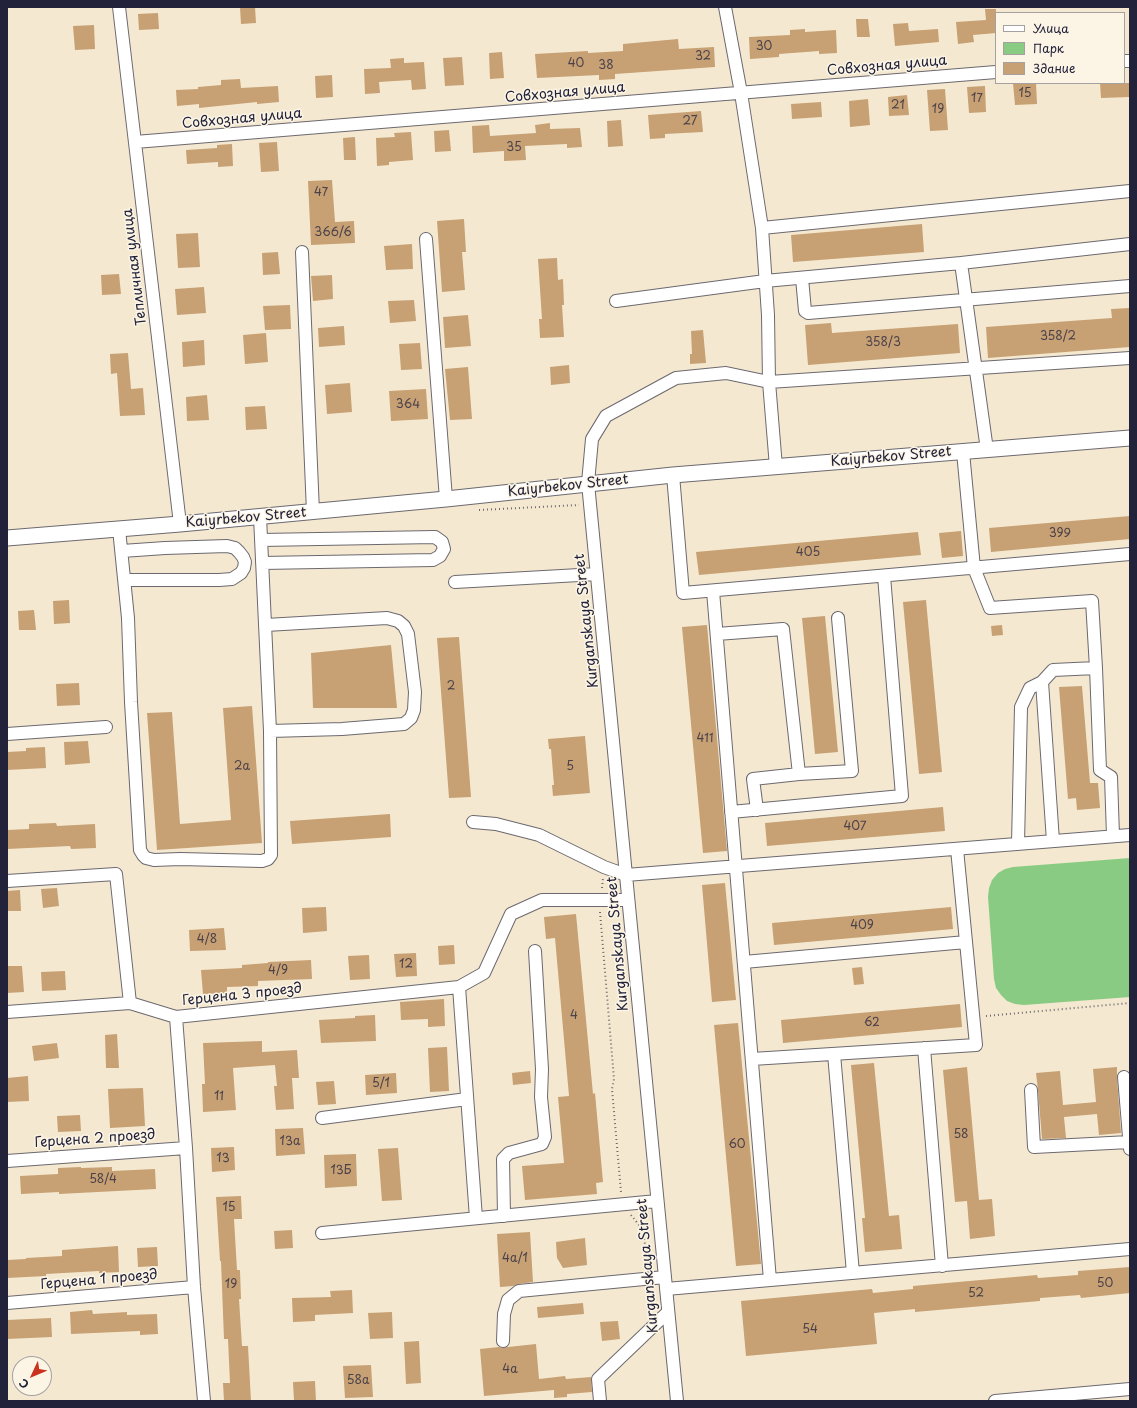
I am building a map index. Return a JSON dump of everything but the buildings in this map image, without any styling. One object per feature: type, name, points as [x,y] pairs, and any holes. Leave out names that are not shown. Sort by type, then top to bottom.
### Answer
[{"type":"main road","name":"Kaiyrbekov Street","points":[[7,538],[313,512],[673,475],[1130,438]]},
{"type":"street","name":"Тепличная улица","points":[[119,7],[180,524]]},
{"type":"street","points":[[725,7],[741,93],[762,228],[768,314],[769,382],[776,467]]},
{"type":"street","name":"Совхозная улица","points":[[135,142],[995,72]]},
{"type":"street","points":[[762,228],[1130,191]]},
{"type":"street","points":[[426,239],[446,499]]},
{"type":"street","points":[[616,301],[765,282],[1130,244]]},
{"type":"street","points":[[302,252],[313,512]]},
{"type":"street","points":[[961,262],[987,450]]},
{"type":"street","points":[[802,278],[805,311],[808,313],[1130,286]]},
{"type":"street","name":"Kurganskaya Street","points":[[676,1401],[588,483],[592,439],[606,416],[676,378],[726,373],[769,382],[1130,358]]},
{"type":"street","points":[[963,452],[974,568],[990,608],[1092,601],[1100,770],[1111,777],[1113,836]]},
{"type":"street","points":[[673,475],[684,593],[1130,554]]},
{"type":"street","points":[[119,529],[128,618],[130,702],[140,850],[142,856],[154,860],[180,859],[262,861],[268,859],[272,855],[270,731],[260,516]]},
{"type":"street","points":[[261,540],[435,537],[442,542],[444,549],[440,556],[433,560],[262,564]]},
{"type":"street","points":[[122,552],[165,548],[227,546],[235,548],[243,557],[245,562],[241,573],[232,579],[124,580]]},
{"type":"street","points":[[455,582],[597,574]]},
{"type":"street","points":[[731,812],[902,796],[884,576]]},
{"type":"street","points":[[713,591],[770,1280]]},
{"type":"street","points":[[266,625],[387,618],[398,620],[404,626],[408,634],[415,692],[414,710],[411,718],[404,724],[342,729],[270,731]]},
{"type":"street","points":[[757,810],[753,779],[799,774],[852,771],[838,618]]},
{"type":"street","points":[[717,634],[783,630],[799,774]]},
{"type":"street","points":[[1018,844],[1021,708],[1030,688],[1042,682],[1053,670],[1096,668]]},
{"type":"street","points":[[1042,682],[1053,841]]},
{"type":"street","points":[[7,734],[106,727]]},
{"type":"street","points":[[473,822],[496,824],[539,835],[604,867],[626,876],[1130,835]]},
{"type":"street","points":[[752,1059],[976,1045],[957,849]]},
{"type":"street","points":[[7,881],[116,874],[130,1003]]},
{"type":"street","points":[[476,1218],[459,987],[484,972],[511,914],[542,900],[628,900]]},
{"type":"street","points":[[744,962],[966,942]]},
{"type":"street","points":[[504,1216],[504,1159],[509,1153],[542,1144],[545,1137],[541,1097],[542,1069],[535,951]]},
{"type":"street","name":"Герцена 3 проезд","points":[[7,1012],[130,1003],[176,1017],[459,987]]},
{"type":"street","points":[[176,1017],[186,1148],[194,1287],[204,1401]]},
{"type":"street","points":[[924,1048],[942,1266]]},
{"type":"street","points":[[834,1054],[853,1273]]},
{"type":"street","points":[[1031,1090],[1034,1147],[1130,1146],[1124,1077]]},
{"type":"street","points":[[322,1118],[467,1099]]},
{"type":"street","name":"Герцена 2 проезд","points":[[7,1161],[186,1148]]},
{"type":"street","points":[[322,1233],[657,1201]]},
{"type":"street","points":[[503,1340],[504,1314],[508,1300],[519,1291],[649,1279],[665,1283],[770,1280],[1130,1249]]},
{"type":"street","name":"Герцена 1 проезд","points":[[7,1303],[194,1287]]},
{"type":"street","points":[[600,1401],[598,1379],[668,1312]]},
{"type":"street","points":[[996,1401],[1130,1389]]},
{"type":"path","points":[[604,867],[600,915],[614,1078],[612,1089],[622,1204],[643,1230],[653,1310]]},
{"type":"path","points":[[973,1018],[1130,1003]]},
{"type":"green space","points":[[1130,858],[1130,997],[1024,1005],[1007,1001],[996,988],[994,979],[988,897],[992,880],[998,873],[1013,867]]}]
